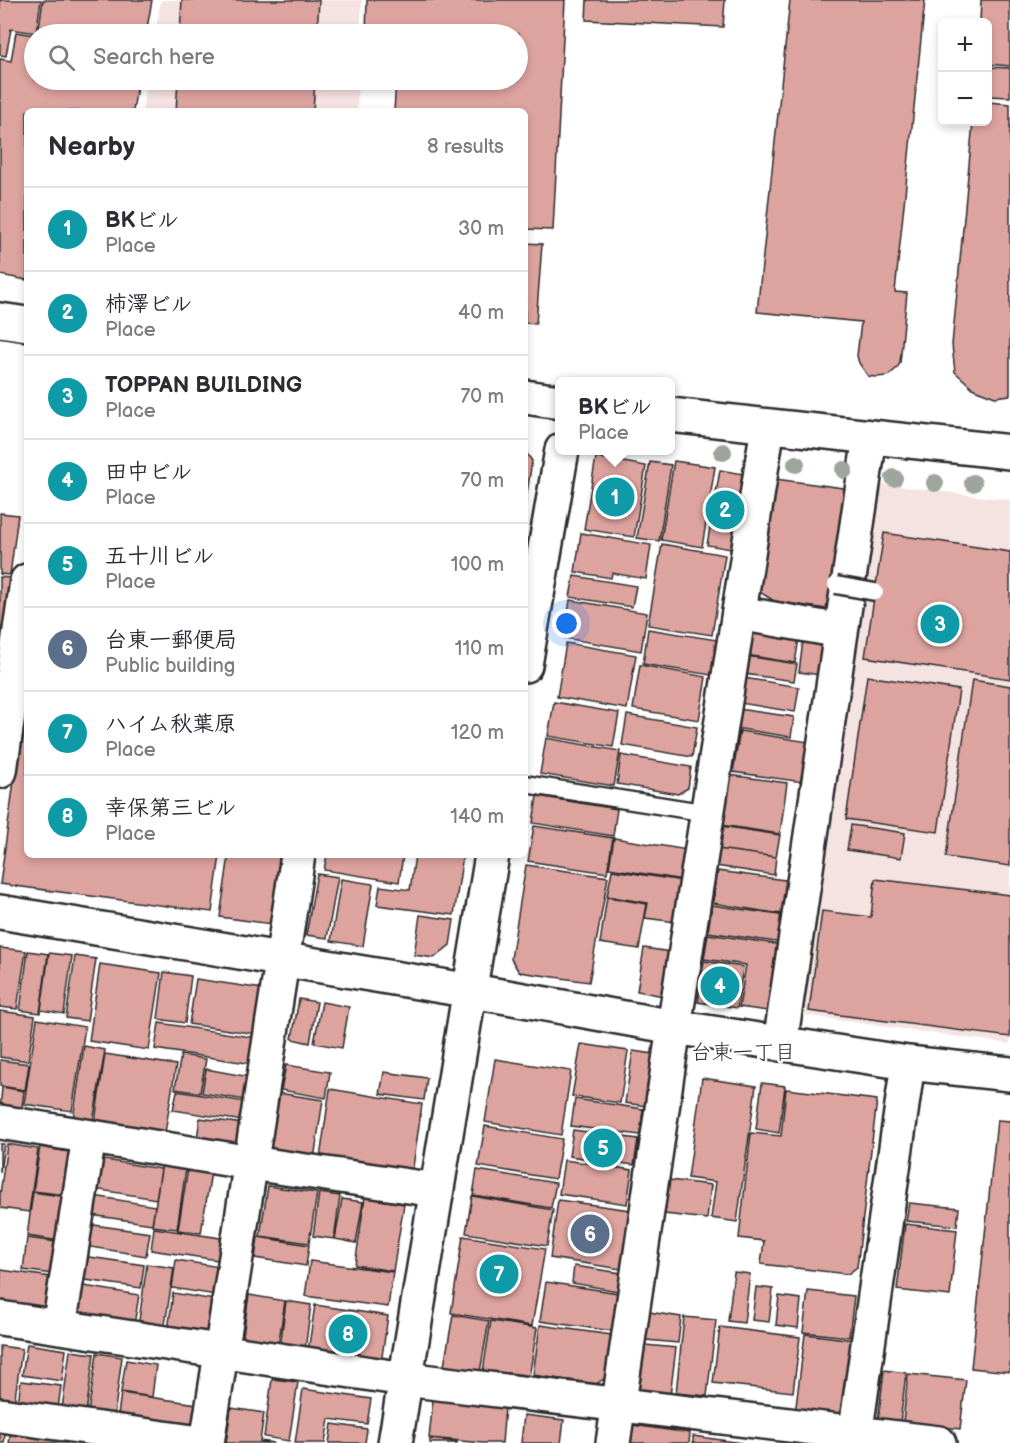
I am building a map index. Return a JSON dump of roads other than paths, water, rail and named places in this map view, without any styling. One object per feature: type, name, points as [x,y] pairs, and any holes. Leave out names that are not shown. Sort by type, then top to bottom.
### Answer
[{"type":"street","points":[[0,320],[24,324]]},
{"type":"street","points":[[528,397],[555,401]]},
{"type":"street","points":[[675,416],[1010,452]]},
{"type":"street","points":[[613,1443],[674,1028],[768,426]]},
{"type":"street","points":[[780,1044],[870,437]]},
{"type":"street","points":[[528,648],[561,455]]},
{"type":"street","points":[[0,771],[24,602]]},
{"type":"street","points":[[739,613],[841,631]]},
{"type":"street","points":[[207,1443],[298,858]]},
{"type":"street","points":[[395,1443],[491,858]]},
{"type":"street","points":[[0,912],[674,1028],[908,1063],[1010,1074]]},
{"type":"street","points":[[855,1438],[908,1063]]},
{"type":"street","points":[[0,1122],[250,1163],[436,1190]]},
{"type":"street","points":[[59,1327],[89,1137]]},
{"type":"street","points":[[0,1318],[405,1379],[618,1405],[855,1438],[939,1443]]},
{"type":"street","points":[[0,1415],[200,1443]]},
{"type":"lane","points":[[836,585],[875,591]]},
{"type":"lane","points":[[528,784],[708,813]]},
{"type":"place","name":"BKビル","points":[[615,497]]},
{"type":"place","name":"柿澤ビル","points":[[725,510]]},
{"type":"place","name":"TOPPAN BUILDING","points":[[940,624]]},
{"type":"place","name":"田中ビル","points":[[720,986]]},
{"type":"place","name":"五十川ビル","points":[[603,1148]]},
{"type":"place","name":"台東一郵便局","points":[[590,1234]]},
{"type":"place","name":"ハイム秋葉原","points":[[499,1274]]},
{"type":"place","name":"幸保第三ビル","points":[[348,1334]]},
{"type":"district","name":"台東一丁目","points":[[743,1052]]}]
